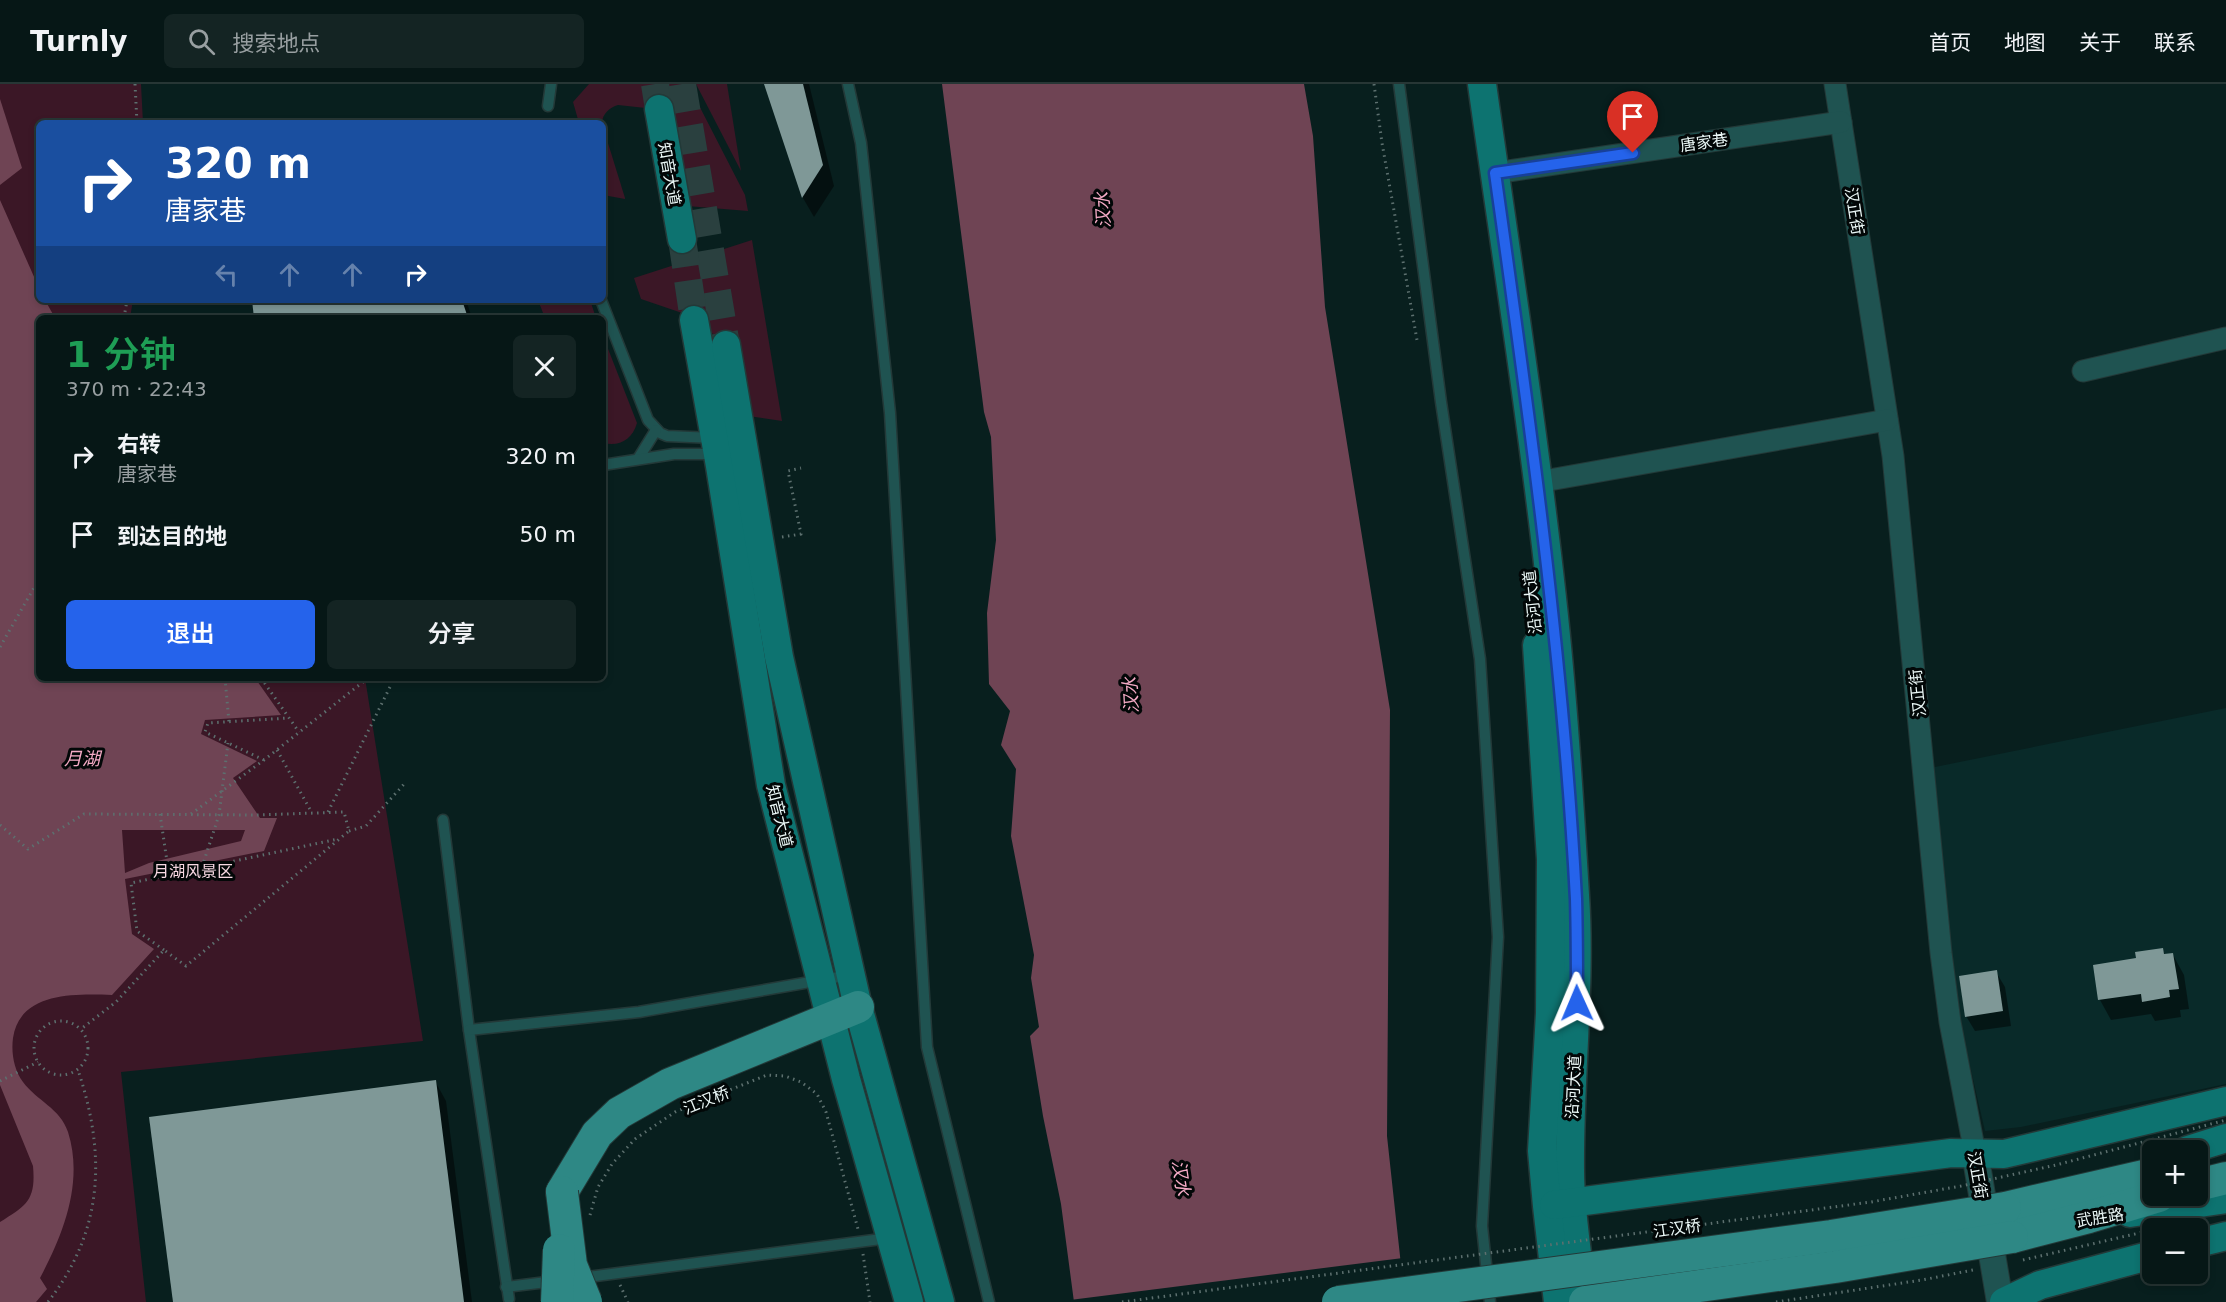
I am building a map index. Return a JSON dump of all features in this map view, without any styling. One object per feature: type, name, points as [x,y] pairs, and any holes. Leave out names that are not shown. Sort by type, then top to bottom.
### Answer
[{"type":"main road","name":"沿河大道","points":[[1464,84],[1503,340],[1537,641],[1551,859],[1550,1013],[1542,1151],[1559,1204],[1584,1302]]},
{"type":"main road","name":"沿河大道","points":[[1482,84],[1538,482],[1554,623],[1576,901],[1577,1003],[1570,1169],[1559,1204],[1558,1302]]},
{"type":"main road","name":"知音大道","points":[[659,109],[682,239]]},
{"type":"main road","name":"知音大道","points":[[694,320],[730,445],[850,975],[844,1013],[892,1238],[909,1302]]},
{"type":"main road","name":"知音大道","points":[[726,345],[730,445],[771,785],[821,980],[844,1013],[873,1067],[940,1302]]},
{"type":"main road","points":[[557,1302],[562,1192],[597,1134],[619,1113],[670,1084],[844,1013]]},
{"type":"main road","points":[[1559,1204],[1951,1153],[2004,1154],[2226,1101]]},
{"type":"main road","points":[[2208,1144],[2226,1138]]},
{"type":"main road","points":[[2208,1162],[2226,1158]]},
{"type":"main road","name":"武胜路","points":[[2087,1203],[2142,1169]]},
{"type":"main road","points":[[2087,1203],[2142,1178]]},
{"type":"main road","points":[[2208,1182],[2226,1178]]},
{"type":"main road","points":[[562,1192],[571,1265],[586,1302]]},
{"type":"main road","points":[[2087,1203],[2142,1198]]},
{"type":"main road","name":"武胜路","points":[[2008,1222],[2087,1203],[2226,1199]]},
{"type":"main road","points":[[1584,1302],[1835,1267],[2008,1222]]},
{"type":"main road","name":"江汉桥","points":[[1338,1302],[1820,1238],[2008,1222]]},
{"type":"main road","points":[[2208,1240],[2226,1236]]},
{"type":"main road","points":[[2002,1302],[2040,1285],[2142,1258]]},
{"type":"street","name":"汉正街","points":[[1835,84],[1896,491],[1941,953],[1950,1022],[2002,1302]]},
{"type":"street","name":"唐家巷","points":[[1495,173],[1841,122]]},
{"type":"street","points":[[2083,371],[2226,338]]},
{"type":"street","points":[[1538,482],[1887,420]]},
{"type":"lane","points":[[548,106],[551,84]]},
{"type":"lane","points":[[848,84],[861,143],[890,413],[927,1047],[989,1302]]},
{"type":"lane","points":[[1399,84],[1441,402],[1480,659],[1498,937],[1482,1226],[1490,1302]]},
{"type":"lane","points":[[602,303],[648,420],[656,430],[663,435],[730,445]]},
{"type":"lane","points":[[638,459],[656,430]]},
{"type":"lane","points":[[606,464],[730,445]]},
{"type":"lane","points":[[443,820],[469,1030],[509,1299]]},
{"type":"lane","points":[[469,1030],[639,1012],[850,975]]},
{"type":"lane","points":[[507,1287],[892,1238]]},
{"type":"path","points":[[135,84],[137,120]]},
{"type":"path","points":[[1374,84],[1382,143],[1419,351]]},
{"type":"path","points":[[776,538],[801,534],[788,471],[801,468]]},
{"type":"path","points":[[0,647],[36,584]]},
{"type":"path","points":[[225,681],[229,720]]},
{"type":"path","points":[[263,681],[299,732]]},
{"type":"path","points":[[189,815],[264,760],[364,681]]},
{"type":"path","points":[[328,812],[390,687]]},
{"type":"path","points":[[264,760],[205,732],[208,723],[289,718]]},
{"type":"path","points":[[201,868],[219,815],[228,743]]},
{"type":"path","points":[[277,750],[312,813]]},
{"type":"path","points":[[340,838],[168,873],[131,883],[137,931],[186,966],[349,831],[366,826],[406,782]]},
{"type":"path","points":[[0,825],[28,849],[84,814],[257,815],[344,812],[349,831]]},
{"type":"path","points":[[160,814],[168,873]]},
{"type":"path","points":[[81,1029],[116,1002],[164,950]]},
{"type":"path","points":[[66,1021],[81,1029],[89,1045],[85,1063],[78,1070],[61,1076],[44,1069],[34,1054],[37,1036],[49,1024],[66,1021]]},
{"type":"path","points":[[0,1082],[38,1062]]},
{"type":"path","points":[[48,1302],[64,1282],[82,1244],[88,1227],[96,1185],[93,1118],[78,1070]]},
{"type":"path","name":"江汉桥","points":[[589,1219],[598,1187],[612,1164],[634,1139],[675,1112],[767,1075],[785,1076],[801,1082],[817,1094],[826,1112],[861,1241],[870,1302]]},
{"type":"path","name":"江汉桥","points":[[1122,1302],[1871,1202],[1961,1186],[2056,1165],[2226,1120]]},
{"type":"path","points":[[620,1284],[628,1302]]},
{"type":"shaded area","points":[[2226,708],[2226,1084],[2021,1127],[1985,1131],[1960,1023],[1930,768]]},
{"type":"green space","name":"月湖风景区","points":[[0,84],[141,84],[143,120],[36,120],[36,303],[132,303],[130,315],[36,315],[36,681],[365,681],[423,1041],[121,1072],[146,1302],[0,1302]]},
{"type":"green space","points":[[589,84],[688,84],[745,195],[748,211],[687,206],[664,110],[618,105],[607,111],[602,120],[578,120],[573,102]]},
{"type":"green space","points":[[696,84],[727,84],[741,171]]},
{"type":"green space","points":[[606,137],[625,198],[606,196]]},
{"type":"green space","points":[[752,240],[782,421],[748,416],[716,336],[685,314],[641,299],[634,278]]},
{"type":"green space","points":[[539,303],[591,303],[595,315],[544,315]]},
{"type":"green space","points":[[606,344],[637,423],[632,434],[624,441],[606,444]]},
{"type":"water","name":"汉水","points":[[942,84],[1304,84],[1313,136],[1325,307],[1390,710],[1387,1136],[1405,1302],[1074,1302],[1061,1204],[1030,1036],[1039,1027],[1031,978],[1034,955],[1011,836],[1016,769],[1001,745],[1010,711],[989,684],[987,613],[996,540],[991,437],[984,412]]},
{"type":"water","points":[[0,99],[22,168],[0,185]]},
{"type":"water","name":"月湖","points":[[0,200],[36,281],[36,303],[47,303],[53,315],[36,315],[36,681],[257,681],[281,715],[205,720],[201,734],[257,761],[233,778],[260,818],[277,818],[264,851],[125,879],[132,934],[154,949],[112,995],[67,996],[38,1003],[26,1011],[18,1023],[12,1044],[17,1072],[29,1089],[60,1117],[68,1132],[74,1170],[69,1208],[40,1278],[47,1289],[36,1302],[0,1302],[0,1222],[17,1211],[28,1200],[33,1187],[33,1166],[0,1085]],"holes":[[[122,830],[245,830],[241,841],[149,863],[125,873]]]},
{"type":"pier","points":[[1403,1258],[1408,1302],[1071,1302],[1070,1300]]},
{"type":"building","points":[[764,84],[803,84],[823,165],[802,198]]},
{"type":"building","points":[[252,303],[463,303],[467,315],[254,315]]},
{"type":"building","points":[[2163,948],[2164,954],[2173,953],[2179,989],[2169,990],[2170,997],[2142,1002],[2141,994],[2098,1000],[2093,965],[2136,958],[2135,952]]},
{"type":"building","points":[[1997,970],[2003,1011],[1965,1017],[1959,976]]},
{"type":"building","points":[[436,1080],[464,1302],[173,1302],[149,1117]]},
{"type":"tunnel","points":[[655,84],[659,109]]},
{"type":"tunnel","points":[[682,84],[726,345]]},
{"type":"tunnel","points":[[682,239],[694,320]]},
{"type":"route","points":[[1577,1003],[1576,901],[1552,600],[1534,451],[1495,173],[1633,153]]}]
